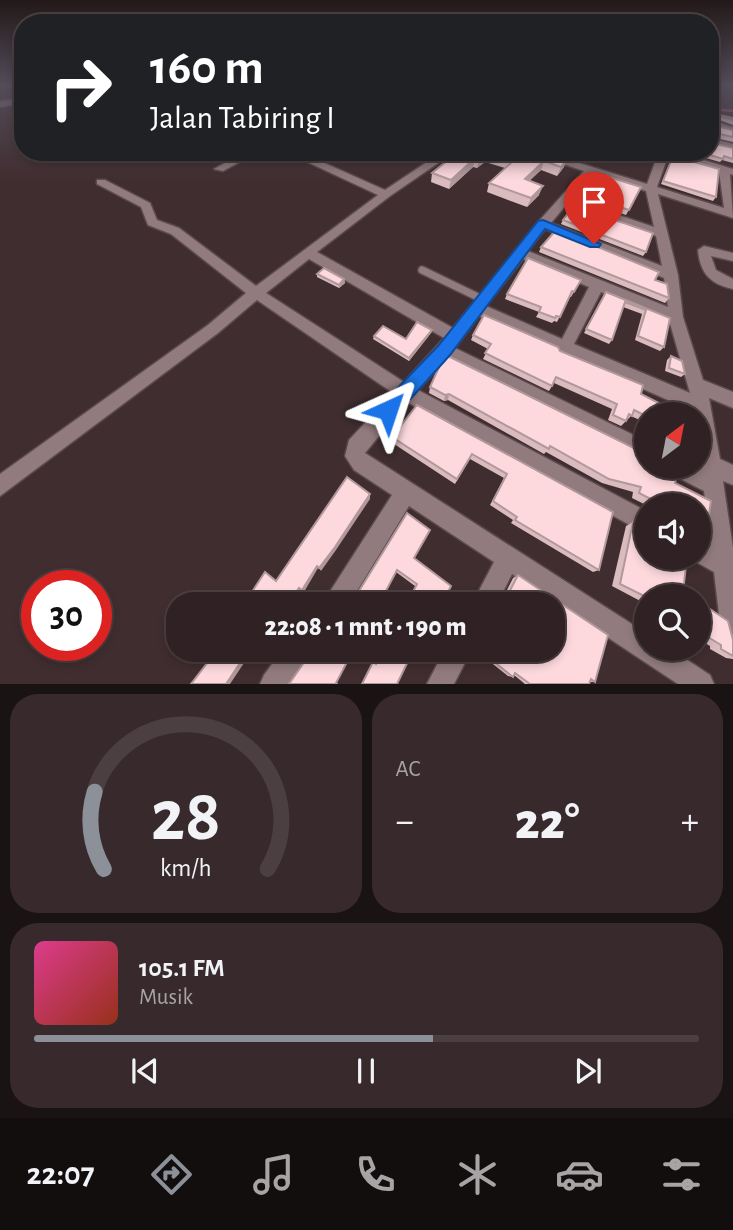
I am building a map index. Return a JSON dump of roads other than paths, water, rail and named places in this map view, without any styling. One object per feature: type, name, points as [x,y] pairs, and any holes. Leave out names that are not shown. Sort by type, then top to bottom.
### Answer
[{"type":"street","points":[[219,169],[235,161]]},
{"type":"street","points":[[311,161],[386,194]]},
{"type":"street","points":[[0,486],[202,337],[307,251],[436,161]]},
{"type":"street","points":[[560,161],[732,214],[729,170],[696,161]]},
{"type":"street","points":[[661,161],[651,188],[671,275],[676,317],[702,402]]},
{"type":"street","points":[[590,171],[543,224],[449,343],[356,446],[355,456],[634,640]]},
{"type":"street","points":[[101,182],[146,205],[152,222],[175,231],[256,293],[405,392],[634,516]]},
{"type":"street","points":[[565,201],[661,234]]},
{"type":"street","points":[[543,224],[671,275]]},
{"type":"street","points":[[733,257],[704,250],[713,278],[718,282],[733,284]]},
{"type":"street","points":[[307,251],[449,343],[634,444]]},
{"type":"street","points":[[520,253],[676,317]]},
{"type":"street","points":[[564,349],[597,285]]},
{"type":"street","points":[[481,305],[564,349],[691,402]]},
{"type":"street","points":[[697,384],[733,400]]},
{"type":"street","points":[[711,474],[733,475]]},
{"type":"street","points":[[711,479],[733,631]]},
{"type":"street","points":[[343,592],[406,492]]},
{"type":"street","points":[[491,592],[509,558]]},
{"type":"street","points":[[711,558],[724,565]]},
{"type":"street","points":[[666,661],[701,684]]},
{"type":"street","points":[[273,684],[289,662]]},
{"type":"street","points":[[440,684],[452,662]]},
{"type":"lane","points":[[422,270],[481,305]]}]
